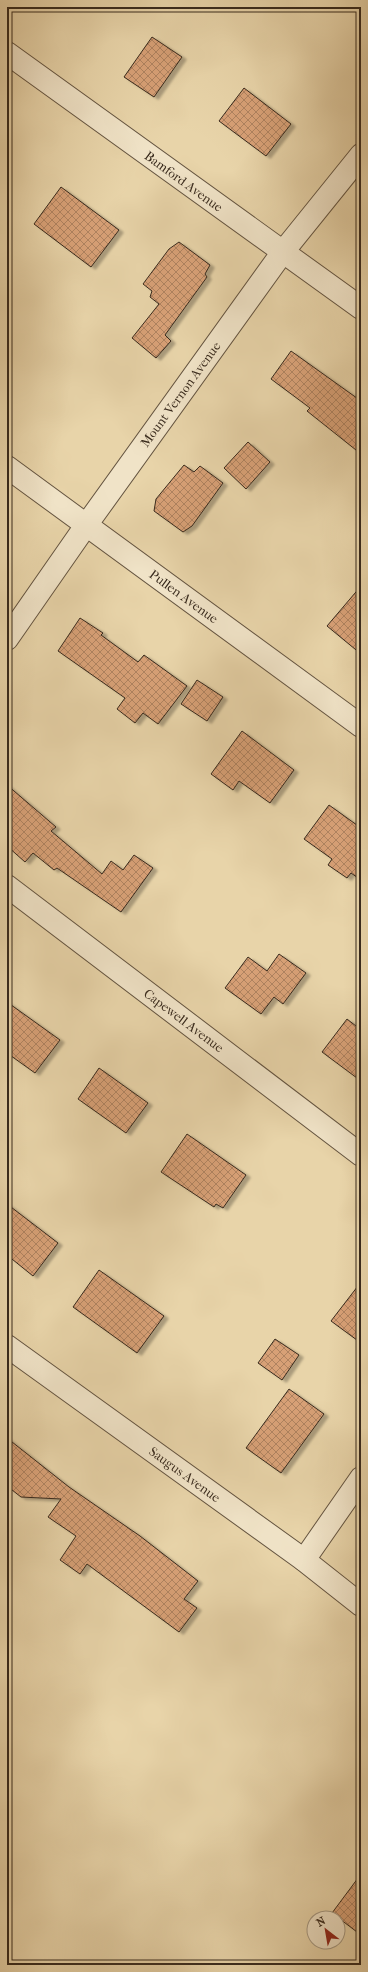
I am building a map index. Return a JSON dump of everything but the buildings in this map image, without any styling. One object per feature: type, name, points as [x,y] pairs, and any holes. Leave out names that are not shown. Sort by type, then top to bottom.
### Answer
[{"type":"street","name":"Bamford Avenue","points":[[7,53],[361,308]]},
{"type":"street","name":"Mount Vernon Avenue","points":[[7,639],[87,524],[282,252],[361,155]]},
{"type":"street","name":"Pullen Avenue","points":[[7,467],[87,524],[361,726]]},
{"type":"street","name":"Capewell Avenue","points":[[7,886],[361,1155]]},
{"type":"street","name":"Saugus Avenue","points":[[7,1346],[304,1560],[361,1605]]},
{"type":"street","points":[[304,1560],[361,1478]]}]
